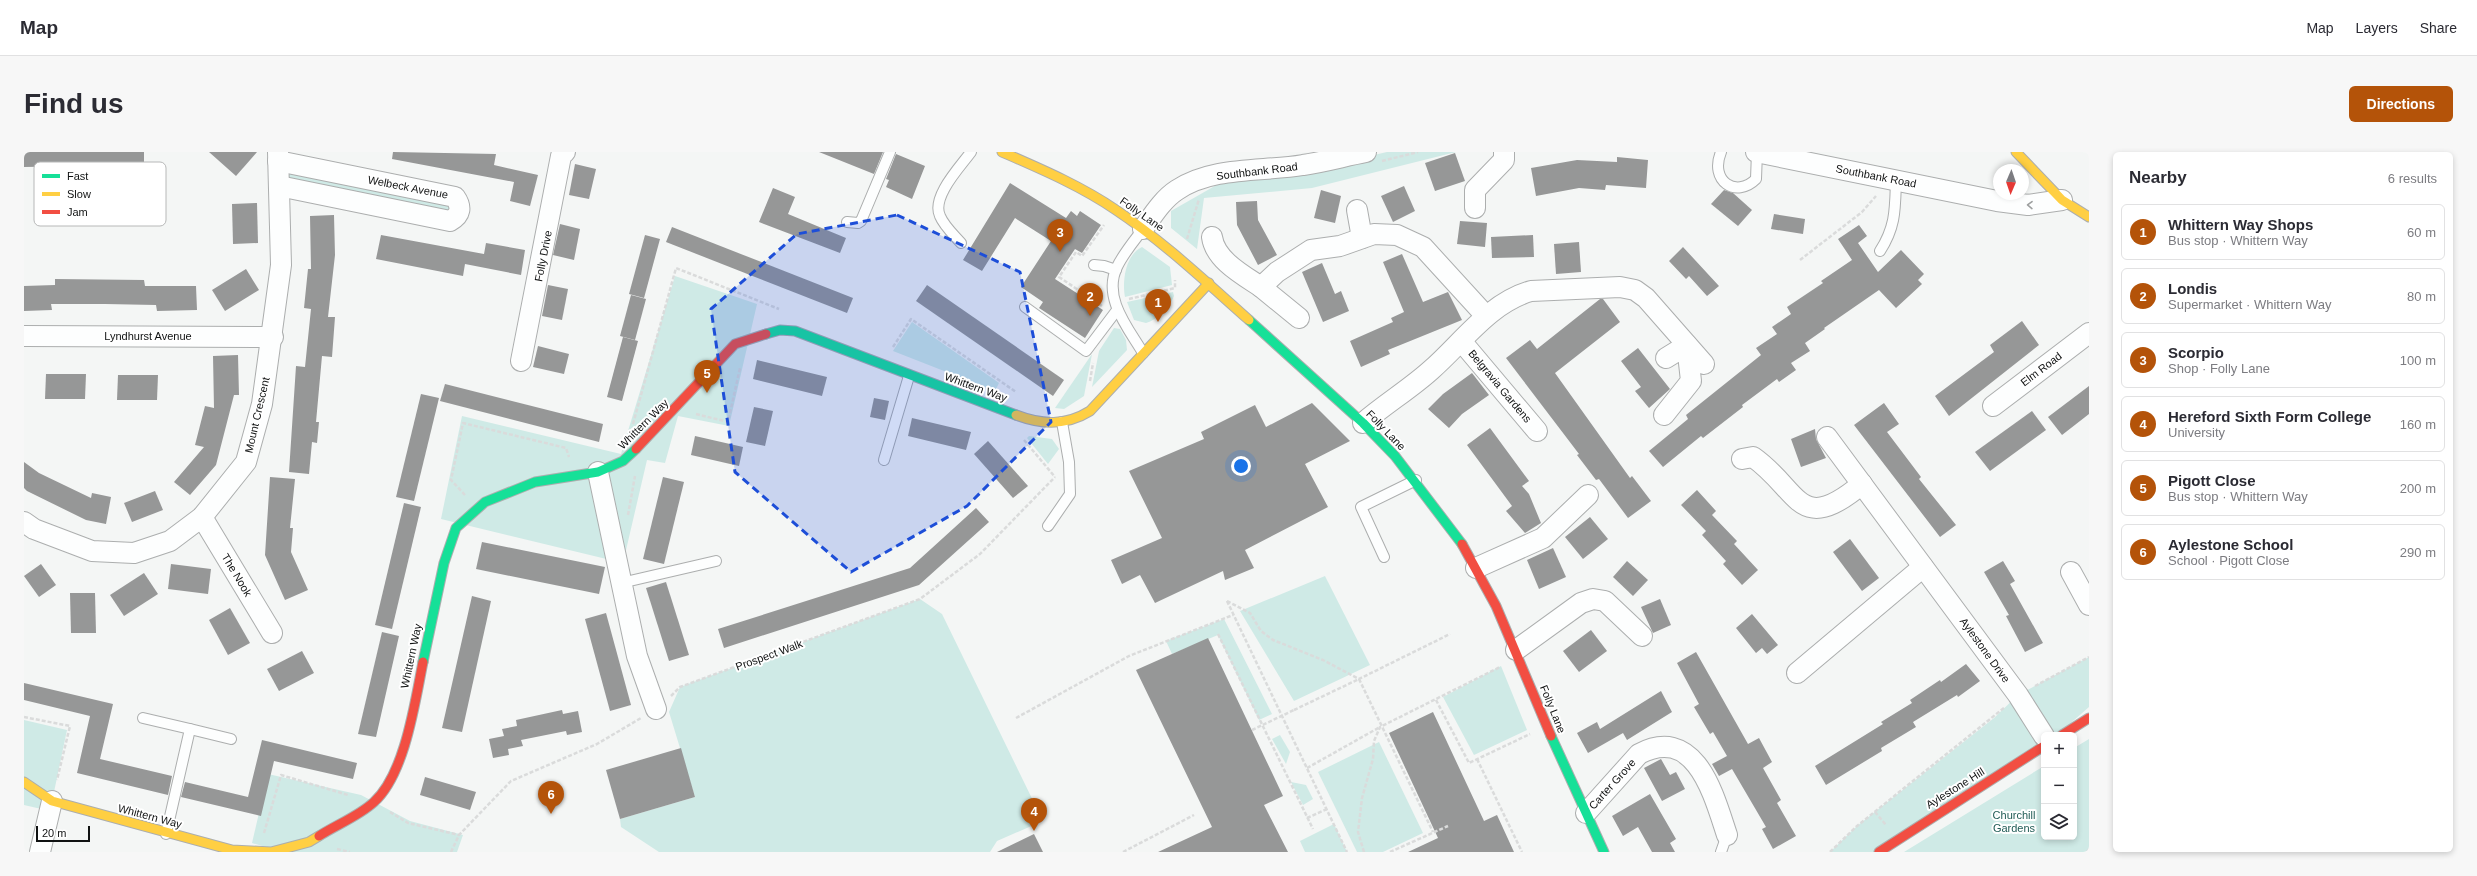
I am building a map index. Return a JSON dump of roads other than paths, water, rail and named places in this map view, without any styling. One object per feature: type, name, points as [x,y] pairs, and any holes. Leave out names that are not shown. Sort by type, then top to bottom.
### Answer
[{"type":"main road","name":"Folly Lane","points":[[1002,152],[1046,171],[1115,209],[1186,263],[1363,422],[1416,480],[1457,536],[1476,568],[1517,654],[1604,852]]},
{"type":"main road","points":[[2016,152],[2023,164]]},
{"type":"main road","points":[[2029,172],[2062,200],[2089,217]]},
{"type":"main road","name":"Whittern Way","points":[[24,782],[52,801],[166,834],[232,850],[271,852],[309,842],[374,802],[390,780],[406,742],[444,563],[456,528],[485,502],[534,482],[598,472],[623,461],[675,409],[735,344],[780,330],[808,335],[909,376],[1030,420],[1046,423],[1062,422],[1077,420],[1090,412],[1209,283]]},
{"type":"main road","points":[[2067,732],[2089,718]]},
{"type":"main road","name":"Aylestone Hill","points":[[1879,852],[2041,748]]},
{"type":"street","name":"Folly Drive","points":[[522,361],[561,156],[565,152]]},
{"type":"street","name":"Southbank Road","points":[[1143,229],[1164,201],[1176,190],[1191,182],[1221,173],[1302,165],[1366,152]]},
{"type":"street","points":[[1475,208],[1475,190],[1504,160],[1504,152]]},
{"type":"street","name":"Southbank Road","points":[[1756,152],[1893,179],[1993,196]]},
{"type":"street","name":"Mount Crescent","points":[[24,522],[34,528],[92,551],[134,553],[170,541],[202,517],[246,462],[262,404],[273,337],[281,266],[278,157]]},
{"type":"street","name":"Welbeck Avenue","points":[[278,157],[455,197],[460,203],[460,210],[457,217],[450,221],[279,186]]},
{"type":"street","name":"Southbank Road","points":[[2010,200],[2028,205],[2062,200]]},
{"type":"street","points":[[1357,210],[1362,238]]},
{"type":"street","points":[[1261,287],[1277,272],[1311,250],[1340,246],[1374,234],[1397,234],[1423,247],[1486,316]]},
{"type":"street","points":[[1212,237],[1213,246],[1232,267],[1261,287],[1299,318]]},
{"type":"street","name":"Belgravia Gardens","points":[[1363,422],[1430,371],[1462,342],[1486,316],[1518,295],[1531,291],[1620,286],[1635,290],[1646,298],[1704,364]]},
{"type":"street","name":"Elm Road","points":[[1993,406],[2089,333]]},
{"type":"street","name":"Lyndhurst Avenue","points":[[24,336],[273,337]]},
{"type":"street","name":"Belgravia Gardens","points":[[1462,342],[1538,431]]},
{"type":"street","points":[[1664,415],[1691,381],[1687,345],[1666,358]]},
{"type":"street","name":"Aylestone Drive","points":[[1827,437],[2018,695],[2041,732]]},
{"type":"street","points":[[1742,459],[1753,457],[1759,461],[1797,501],[1811,508],[1832,505],[1841,501],[1862,484]]},
{"type":"street","points":[[598,472],[637,656],[656,709]]},
{"type":"street","points":[[1476,568],[1543,538],[1588,495]]},
{"type":"street","name":"The Nook","points":[[202,517],[272,633]]},
{"type":"street","points":[[1797,673],[1923,567]]},
{"type":"street","points":[[2071,572],[2089,605]]},
{"type":"street","points":[[1517,654],[1581,603],[1593,599],[1605,601],[1642,636]]},
{"type":"street","name":"Carter Grove","points":[[1586,813],[1639,754],[1650,748],[1664,746],[1680,750],[1692,757],[1702,772],[1713,794],[1724,844]]},
{"type":"street","points":[[40,852],[52,801]]},
{"type":"lane","points":[[847,222],[858,223],[861,221],[890,152]]},
{"type":"lane","points":[[961,243],[940,217],[938,204],[948,182],[971,152]]},
{"type":"lane","points":[[1721,152],[1717,167],[1718,174],[1723,181],[1735,186],[1744,187],[1756,179],[1756,152]]},
{"type":"lane","points":[[1880,251],[1891,235],[1895,217],[1893,179]]},
{"type":"lane","points":[[1143,229],[1116,270],[1113,286],[1114,309],[1143,353]]},
{"type":"lane","points":[[1094,266],[1104,266],[1116,270]]},
{"type":"lane","points":[[1025,307],[1086,351],[1114,309]]},
{"type":"lane","points":[[884,460],[909,376]]},
{"type":"lane","points":[[1048,526],[1070,494],[1069,462],[1062,422]]},
{"type":"lane","points":[[1384,557],[1361,507],[1416,480]]},
{"type":"lane","points":[[621,583],[716,561]]},
{"type":"lane","points":[[143,718],[231,739]]},
{"type":"lane","points":[[166,834],[190,729]]},
{"type":"place","name":"Scorpio","points":[[1060,252]]},
{"type":"place","name":"Londis","points":[[1090,316]]},
{"type":"place","name":"Whittern Way Shops","points":[[1158,322]]},
{"type":"place","name":"Pigott Close","points":[[707,393]]},
{"type":"place","name":"Aylestone School","points":[[551,814]]},
{"type":"place","name":"Hereford Sixth Form College","points":[[1034,831]]},
{"type":"park label","name":"Churchill Gardens","points":[[2014,821]]}]
